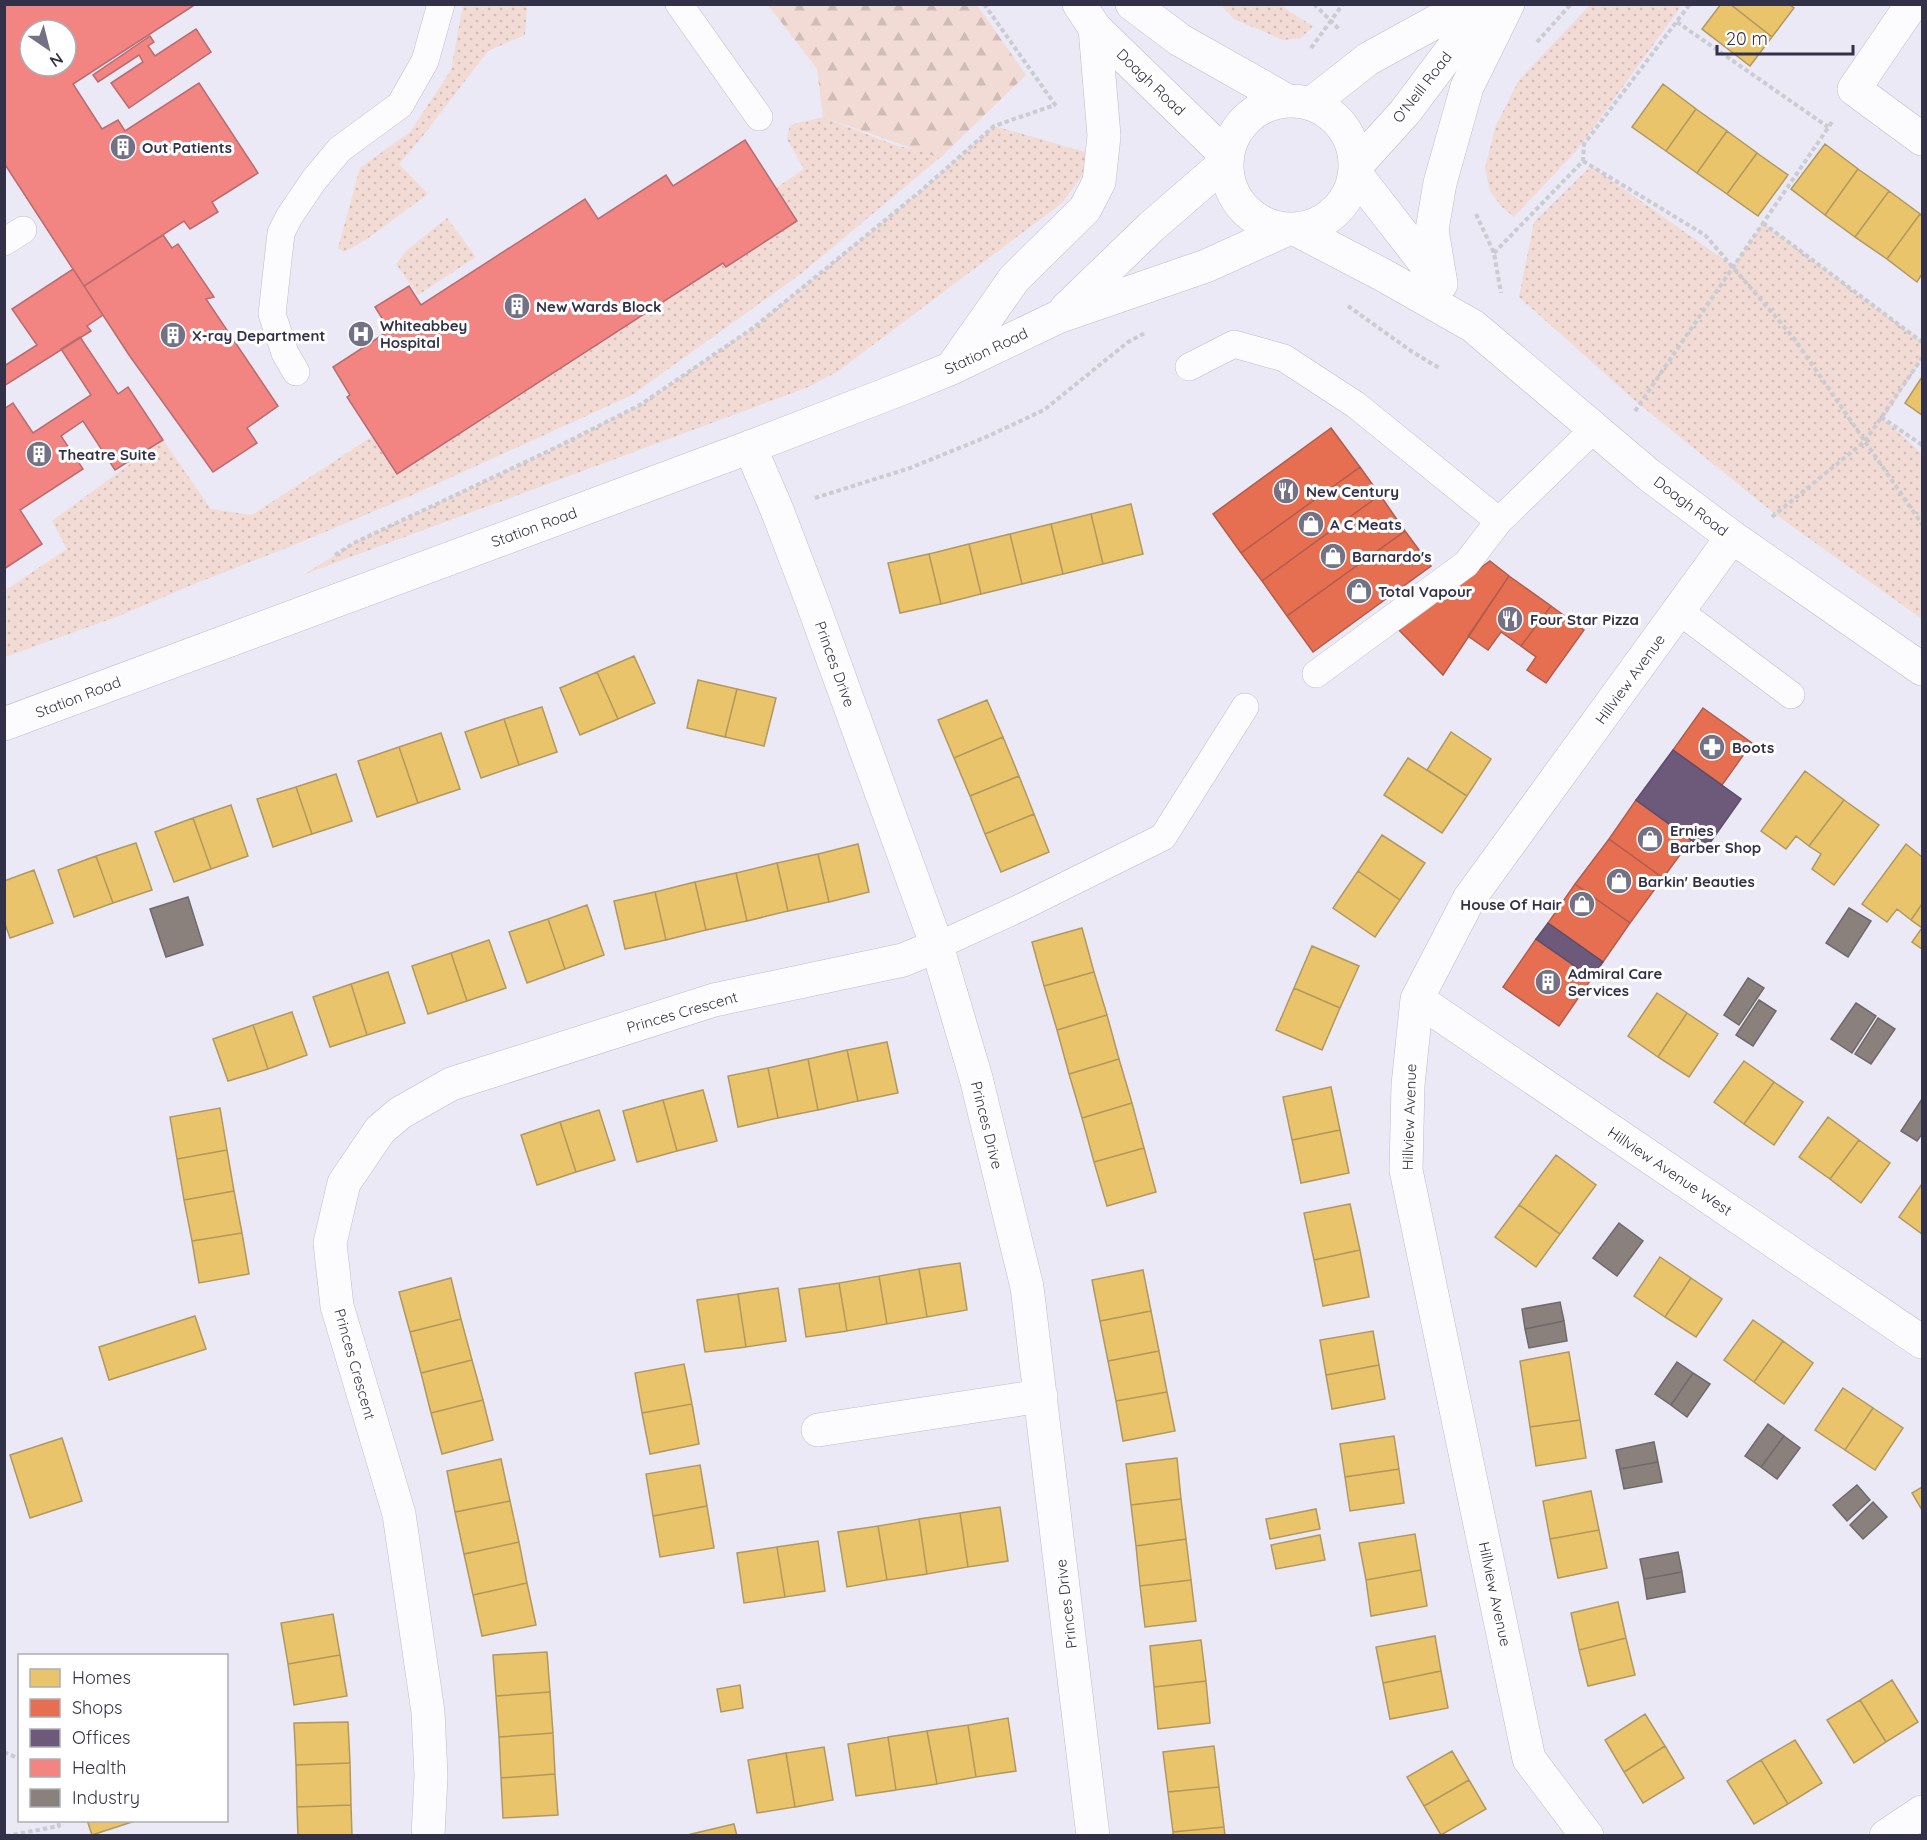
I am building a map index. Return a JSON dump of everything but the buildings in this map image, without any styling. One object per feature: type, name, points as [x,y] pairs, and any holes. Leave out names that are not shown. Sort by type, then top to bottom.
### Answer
[{"type":"street","points":[[1131,4],[1180,40],[1299,102],[1330,113],[1345,128],[1353,146],[1356,170],[1350,191],[1341,206],[1328,218],[1312,226],[1291,229],[1268,225],[1250,215],[1237,200],[1228,182],[1227,159],[1234,134],[1247,117],[1265,105],[1299,102],[1368,58],[1468,4]]},
{"type":"street","name":"O'Neill Road","points":[[1356,170],[1405,112],[1486,4]]},
{"type":"street","points":[[1441,284],[1432,230],[1440,183],[1467,87],[1508,4]]},
{"type":"street","points":[[1912,4],[1854,89],[1923,139]]},
{"type":"street","points":[[952,368],[1014,279],[1085,209],[1099,182],[1104,136],[1087,16]]},
{"type":"street","name":"Doagh Road","points":[[1087,16],[1227,159]]},
{"type":"street","name":"Station Road","points":[[1058,317],[1151,227],[1227,159]]},
{"type":"street","name":"Doagh Road","points":[[1356,170],[1473,327]]},
{"type":"street","name":"Doagh Road","points":[[1291,229],[1383,274],[1473,327],[1649,475],[1732,537],[1923,669]]},
{"type":"street","name":"Station Road","points":[[4,724],[750,447],[952,368],[1058,317],[1206,266],[1291,229]]},
{"type":"street","name":"Princes Drive","points":[[750,447],[777,510],[937,946],[976,1078],[1027,1287],[1093,1836]]},
{"type":"street","name":"Hillview Avenue","points":[[1587,1836],[1529,1759],[1406,1170],[1408,1085],[1417,999],[1469,899],[1732,537]]},
{"type":"street","name":"Princes Crescent","points":[[428,1836],[432,1776],[428,1712],[399,1514],[337,1306],[330,1243],[344,1183],[380,1130],[400,1113],[451,1084],[714,1000],[903,960],[937,946]]},
{"type":"street","name":"Hillview Avenue West","points":[[1417,999],[1923,1342]]},
{"type":"street","points":[[818,1430],[1041,1395]]},
{"type":"street","points":[[1886,1836],[1923,1812]]},
{"type":"lane","points":[[296,372],[285,353],[272,314],[281,232],[314,180],[340,149],[400,105],[425,61],[441,4]]},
{"type":"lane","points":[[679,4],[759,117]]},
{"type":"lane","points":[[1189,367],[1234,344],[1284,358],[1356,405],[1499,521]]},
{"type":"lane","points":[[1316,674],[1466,564],[1499,521],[1595,428]]},
{"type":"lane","points":[[1679,611],[1791,695]]},
{"type":"lane","points":[[937,946],[1163,837],[1245,707]]},
{"type":"path","points":[[984,4],[1055,105],[1068,119],[1104,136]]},
{"type":"path","points":[[1314,4],[1344,33]]},
{"type":"path","points":[[1311,48],[1343,4]]},
{"type":"path","points":[[1534,45],[1571,4]]},
{"type":"path","points":[[1494,253],[1583,161],[1584,144],[1690,4]]},
{"type":"path","points":[[1677,22],[1828,127]]},
{"type":"path","points":[[1632,415],[1854,89]]},
{"type":"path","points":[[335,555],[354,543],[640,405],[753,328],[922,190],[994,126],[1055,105]]},
{"type":"path","points":[[1583,161],[1705,235],[1793,337],[1923,524]]},
{"type":"path","points":[[1475,212],[1494,253],[1501,293]]},
{"type":"path","points":[[1763,223],[1923,342]]},
{"type":"path","points":[[1344,303],[1439,368]]},
{"type":"path","points":[[777,510],[910,468],[984,438],[1044,410],[1128,342],[1146,332]]},
{"type":"path","points":[[1769,519],[1865,441],[1923,358]]},
{"type":"path","points":[[1881,417],[1923,445]]},
{"type":"path","points":[[4,1752],[18,1758]]},
{"type":"path","points":[[6,1836],[59,1826],[57,1822]]},
{"type":"green space","points":[[1591,4],[1682,5],[1577,150],[1514,217],[1502,207],[1490,191],[1485,168],[1496,125],[1519,80]]},
{"type":"green space","points":[[463,5],[527,5],[525,35],[488,51],[399,164],[428,194],[367,239],[344,252],[338,248],[360,168],[410,132],[451,70]]},
{"type":"green space","points":[[768,5],[977,5],[1026,75],[940,158],[823,117],[817,69]]},
{"type":"green space","points":[[1221,5],[1282,5],[1313,26],[1301,38],[1283,40],[1234,19]]},
{"type":"green space","points":[[823,117],[897,146],[943,155],[802,273],[632,395],[410,496],[294,545],[119,616],[5,657],[4,591],[67,549],[52,521],[163,440],[211,509],[252,515],[373,436],[398,474],[723,263],[726,267],[797,221],[776,188],[804,169],[787,139],[790,125]]},
{"type":"green space","points":[[994,126],[1089,153],[1082,176],[1062,203],[837,372],[806,388],[305,574],[354,543],[640,405],[753,328],[922,190]]},
{"type":"green space","points":[[1591,166],[1733,266],[1763,223],[1922,342],[1922,359],[1884,419],[1922,454],[1922,619],[1775,514],[1639,404],[1519,297],[1534,222]]},
{"type":"green space","points":[[447,218],[476,257],[418,295],[396,264],[406,251]]},
{"type":"place","name":"Out Patients","points":[[123,147]]},
{"type":"place","name":"New Wards Block","points":[[517,306]]},
{"type":"place","name":"Whiteabbey Hospital","points":[[361,334]]},
{"type":"place","name":"X-ray Department","points":[[173,335]]},
{"type":"place","name":"Theatre Suite","points":[[39,454]]},
{"type":"place","name":"New Century","points":[[1286,491]]},
{"type":"place","name":"A C Meats","points":[[1311,524]]},
{"type":"place","name":"Barnardo's","points":[[1333,556]]},
{"type":"place","name":"Total Vapour","points":[[1359,591]]},
{"type":"place","name":"Four Star Pizza","points":[[1510,619]]},
{"type":"place","name":"Boots","points":[[1712,747]]},
{"type":"place","name":"Ernies Barber Shop","points":[[1650,839]]},
{"type":"place","name":"Barkin' Beauties","points":[[1619,881]]},
{"type":"place","name":"House Of Hair","points":[[1582,904]]},
{"type":"place","name":"Admiral Care Services","points":[[1548,982]]}]
